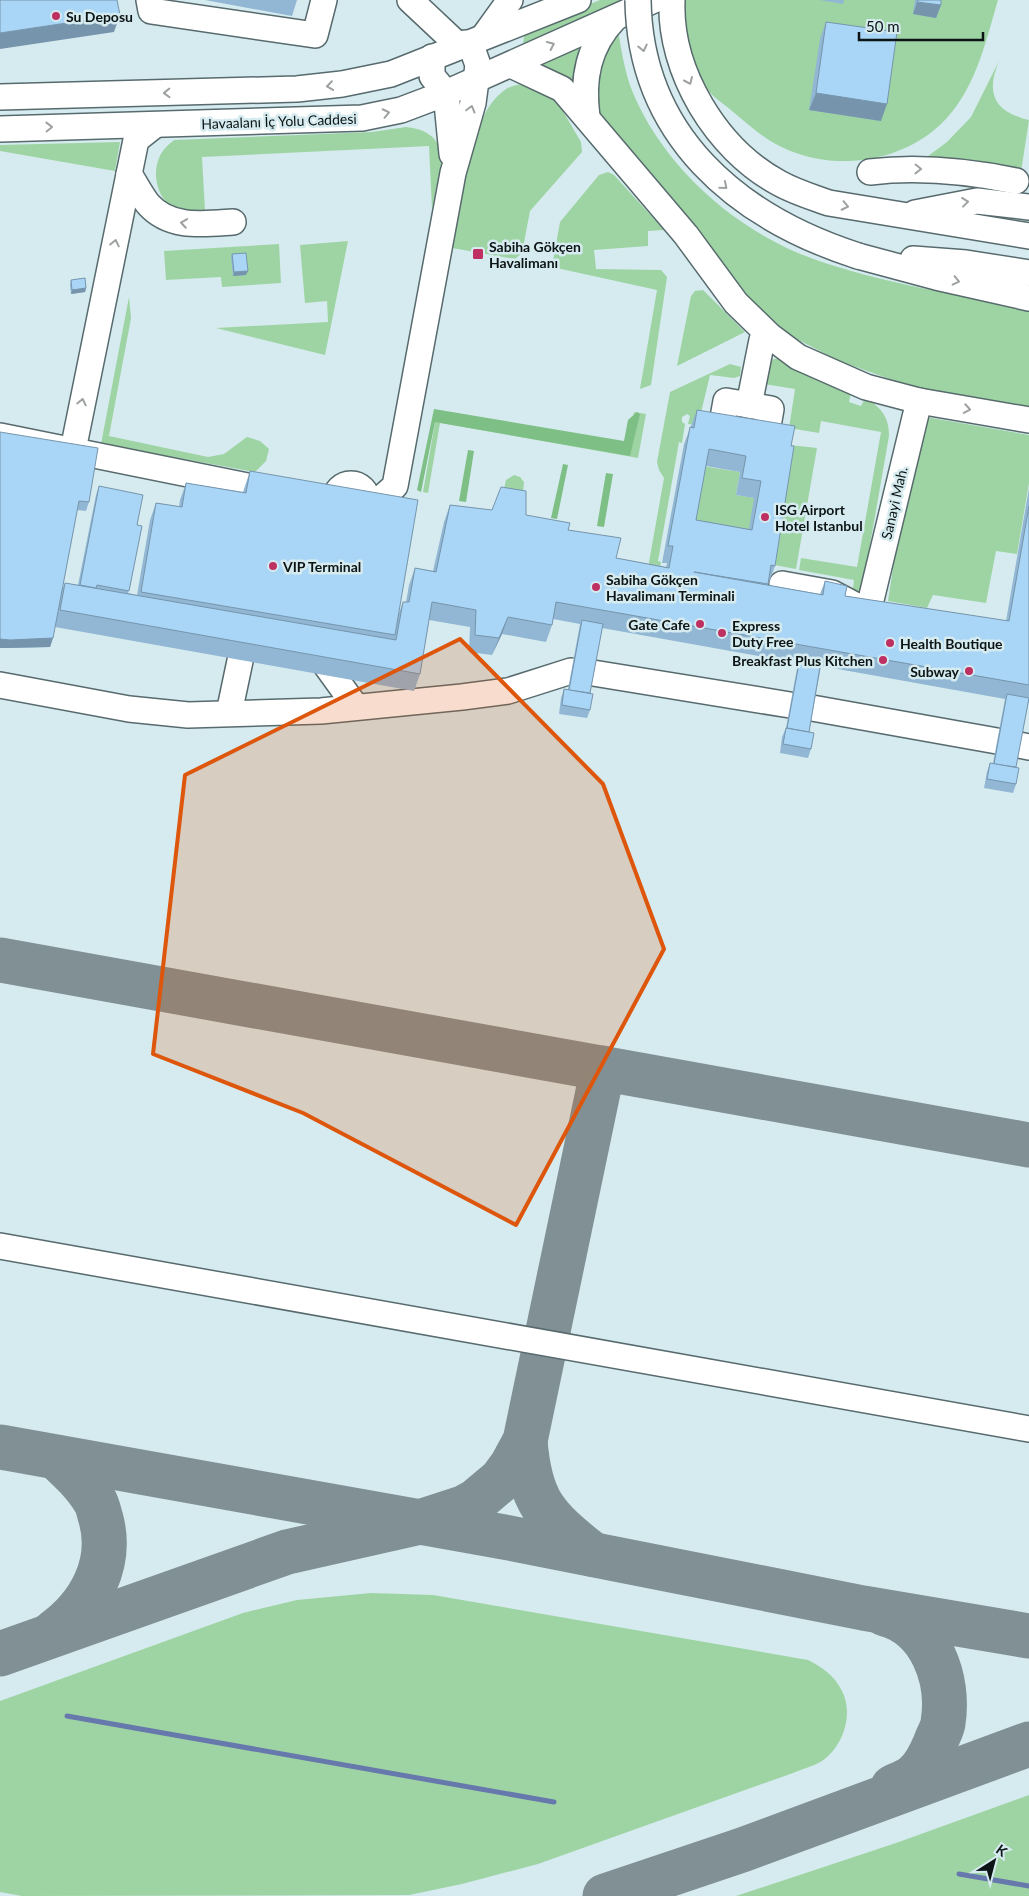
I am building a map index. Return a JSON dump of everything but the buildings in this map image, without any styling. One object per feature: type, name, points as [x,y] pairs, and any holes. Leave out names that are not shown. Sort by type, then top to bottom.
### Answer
[{"type":"street","points":[[149,0],[151,11],[315,35],[324,0]]},
{"type":"street","points":[[0,436],[327,501],[336,506],[336,493],[346,484],[353,484],[364,490],[367,496],[365,507],[377,502],[395,486],[453,173],[473,103],[478,66],[469,42],[410,0]]},
{"type":"street","points":[[469,42],[510,0]]},
{"type":"street","points":[[0,98],[297,89],[342,84],[391,74],[578,0]]},
{"type":"street","points":[[638,0],[642,49],[654,88],[666,113],[696,159],[715,178],[756,210],[820,244],[936,277],[1029,298]]},
{"type":"street","name":"Havaalanı İç Yolu Caddesi","points":[[0,128],[362,118],[401,110],[476,80],[654,0]]},
{"type":"street","points":[[672,0],[672,23],[678,54],[703,109],[740,154],[778,183],[798,193],[829,203],[1029,236]]},
{"type":"street","points":[[587,117],[584,92],[588,60],[602,32],[617,16]]},
{"type":"street","points":[[432,57],[432,76],[446,92],[453,173]]},
{"type":"street","points":[[511,65],[562,89],[686,235],[736,303],[770,336],[798,357],[866,387],[919,401],[1029,420]]},
{"type":"street","points":[[73,450],[136,140],[155,125]]},
{"type":"street","points":[[870,172],[896,169],[972,172],[1016,181]]},
{"type":"street","points":[[129,174],[148,204],[168,220],[193,224],[233,222]]},
{"type":"street","points":[[900,216],[960,202],[977,201],[1029,207]]},
{"type":"street","points":[[858,256],[966,263],[1029,272]]},
{"type":"street","points":[[749,405],[762,340]]},
{"type":"street","name":"Sanayi Mah.","points":[[782,584],[832,593],[851,604],[880,606],[919,401]]},
{"type":"street","points":[[228,713],[244,642],[254,636],[307,644],[318,654],[356,707]]},
{"type":"street","points":[[0,685],[129,709],[188,715],[321,711],[508,691],[582,672],[801,706],[1015,744]]},
{"type":"street","points":[[0,1246],[1029,1429]]},
{"type":"highlighted area","points":[[460,639],[603,784],[664,949],[516,1225],[303,1113],[153,1054],[185,775]]},
{"type":"green space","points":[[600,0],[628,0],[523,46],[524,36],[535,27]]},
{"type":"green space","points":[[677,0],[998,0],[983,50],[970,83],[952,112],[940,125],[924,138],[887,155],[847,161],[827,160],[788,150],[758,133],[714,97],[705,86],[694,66]]},
{"type":"green space","points":[[617,24],[623,59],[633,93],[646,119],[662,144],[700,188],[747,225],[798,253],[825,263],[912,286],[1029,309],[1029,411],[921,390],[839,361],[793,337],[748,301],[557,101],[581,142],[582,152],[530,211],[522,253],[515,259],[452,248],[467,165],[473,143],[490,106],[501,93],[512,86],[533,84],[544,63]]},
{"type":"green space","points":[[999,61],[993,83],[993,92],[996,100],[1008,112],[1029,120],[1021,172],[924,159],[947,142],[971,117]]},
{"type":"green space","points":[[406,127],[419,130],[434,138],[443,155],[432,209],[429,146],[202,157],[205,211],[181,211],[173,208],[162,197],[157,182],[156,173],[159,158],[163,150],[174,140],[372,132]]},
{"type":"green space","points":[[120,142],[115,171],[0,151],[0,145]]},
{"type":"green space","points":[[608,172],[614,175],[664,230],[648,231],[648,246],[594,250],[596,269],[661,270],[667,277],[651,385],[640,389],[657,290],[552,267],[560,222],[599,175]]},
{"type":"green space","points":[[348,241],[325,355],[216,328],[328,322],[327,301],[305,303],[300,245]]},
{"type":"green space","points":[[279,244],[281,283],[222,287],[221,277],[166,280],[164,251]]},
{"type":"green space","points":[[703,290],[745,332],[677,366],[691,296],[695,291]]},
{"type":"green space","points":[[129,297],[131,318],[109,436],[208,457],[224,454],[247,437],[260,441],[269,449],[266,461],[255,472],[101,444]]},
{"type":"green space","points":[[779,358],[813,378],[851,393],[849,402],[861,406],[865,398],[880,409],[888,423],[889,436],[861,596],[852,596],[854,580],[799,570],[801,558],[857,567],[881,432],[821,421],[819,433],[789,428],[795,389],[764,384],[770,360]]},
{"type":"green space","points":[[730,364],[741,367],[740,376],[734,378],[710,375],[698,425],[688,424],[690,416],[687,414],[682,417],[682,422],[685,424],[682,443],[679,442],[658,561],[661,562],[658,581],[646,579],[664,478],[657,462],[670,392]]},
{"type":"green space","points":[[434,409],[624,441],[628,420],[637,412],[640,414],[630,456],[435,422],[421,492],[417,490]]},
{"type":"green space","points":[[437,411],[628,444],[634,412],[646,414],[638,458],[440,423],[428,493],[423,492]]},
{"type":"green space","points":[[926,417],[1029,435],[1029,483],[1017,554],[996,551],[986,603],[933,595],[927,608],[888,601],[913,437]]},
{"type":"green space","points":[[790,445],[817,448],[796,569],[774,565]]},
{"type":"green space","points":[[468,450],[474,451],[466,502],[459,501]]},
{"type":"green space","points":[[563,464],[568,465],[557,519],[551,518]]},
{"type":"green space","points":[[702,466],[740,472],[736,495],[755,498],[746,547],[690,537]]},
{"type":"green space","points":[[606,473],[613,474],[604,527],[597,526]]},
{"type":"green space","points":[[514,475],[520,477],[524,482],[523,493],[504,489],[506,480]]},
{"type":"green space","points":[[371,1593],[433,1595],[808,1660],[828,1672],[842,1691],[847,1710],[844,1729],[836,1747],[822,1761],[812,1766],[538,1864],[462,1884],[409,1895],[22,1896],[0,1892],[0,1701],[243,1613],[297,1600]]},
{"type":"green space","points":[[1029,1795],[1029,1896],[736,1896],[896,1843]]},
{"type":"waterway","points":[[67,1716],[554,1802]]},
{"type":"waterway","points":[[959,1874],[1029,1886]]},
{"type":"taxiway","points":[[0,960],[1029,1145]]},
{"type":"taxiway","points":[[0,1654],[287,1552],[420,1522],[463,1508],[476,1501],[501,1480],[512,1465],[525,1441],[603,1068]]},
{"type":"taxiway","points":[[525,1441],[531,1479],[536,1494],[543,1506],[562,1529],[592,1554]]},
{"type":"taxiway","points":[[0,1447],[504,1537],[863,1608],[1029,1636]]},
{"type":"taxiway","points":[[54,1632],[67,1622],[88,1597],[96,1583],[104,1552],[104,1536],[96,1503],[82,1483],[57,1458]]},
{"type":"taxiway","points":[[885,1614],[901,1620],[914,1630],[934,1656],[940,1672],[944,1706],[942,1728],[926,1762],[914,1776],[893,1787]]},
{"type":"taxiway","points":[[605,1896],[742,1850],[1029,1744]]},
{"type":"place","name":"Su Deposu","points":[[56,16]]},
{"type":"place","name":"Sabiha Gökçen Havalimanı","points":[[478,254]]},
{"type":"place","name":"ISG Airport Hotel Istanbul","points":[[765,517]]},
{"type":"place","name":"VIP Terminal","points":[[273,566]]},
{"type":"place","name":"Sabiha Gökçen Havalimanı Terminali","points":[[596,587]]},
{"type":"place","name":"Gate Cafe","points":[[700,624]]},
{"type":"place","name":"Express Duty Free","points":[[722,633]]},
{"type":"place","name":"Health Boutique","points":[[890,643]]},
{"type":"place","name":"Breakfast Plus Kitchen","points":[[883,660]]},
{"type":"place","name":"Subway","points":[[969,671]]}]
